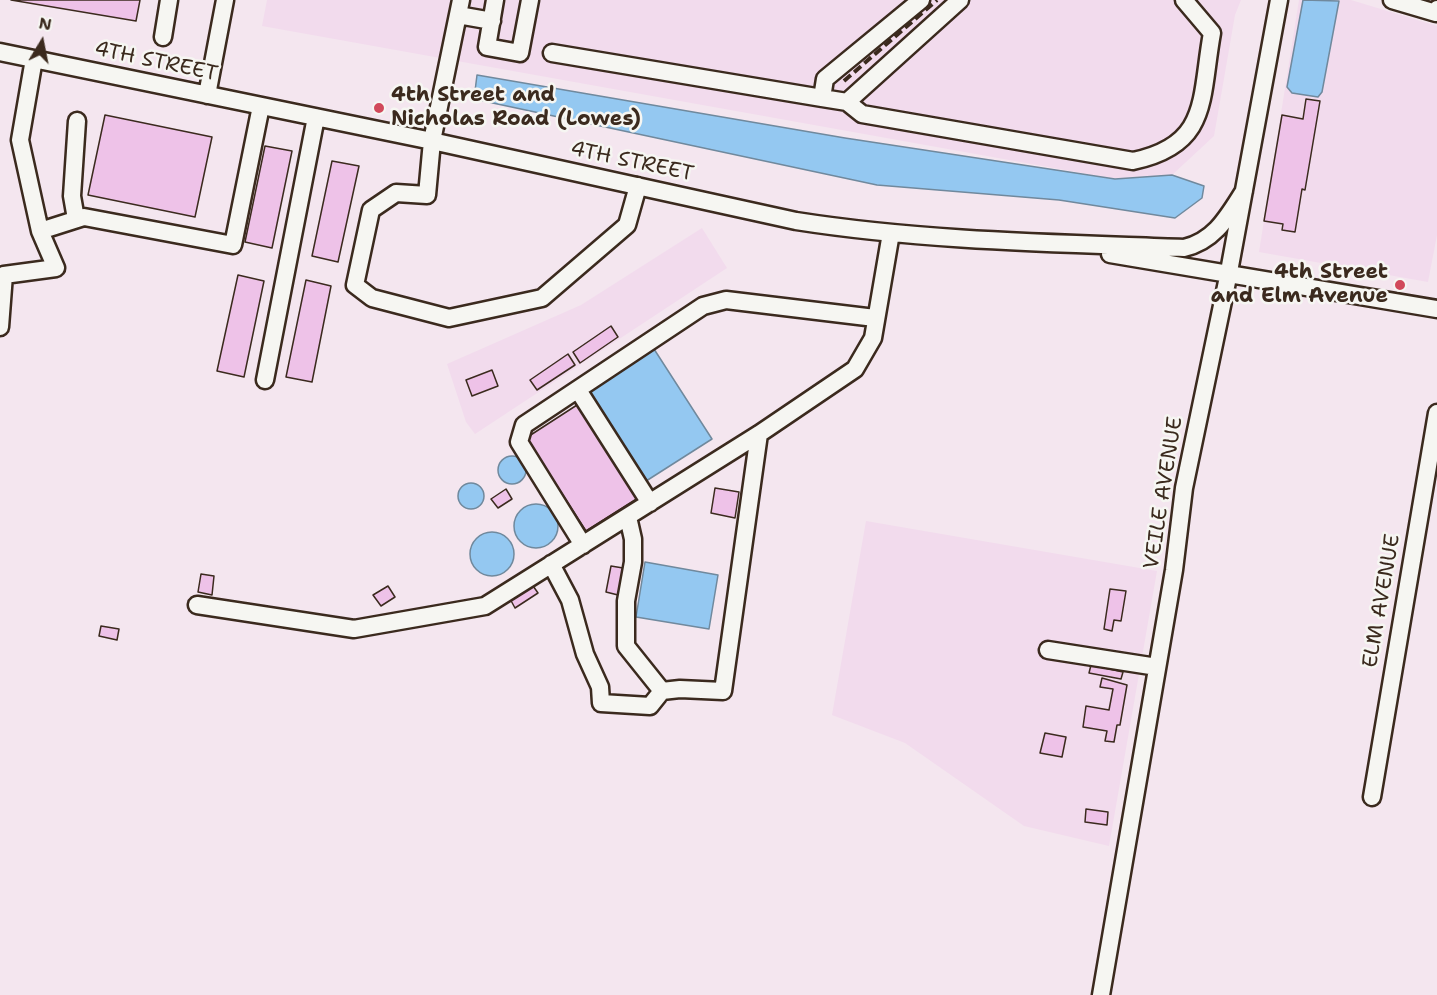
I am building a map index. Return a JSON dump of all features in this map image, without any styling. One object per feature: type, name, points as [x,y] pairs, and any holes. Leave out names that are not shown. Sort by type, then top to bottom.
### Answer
[{"type":"street","points":[[163,37],[169,0]]},
{"type":"street","points":[[207,95],[225,0]]},
{"type":"street","points":[[495,0],[487,47],[520,53],[530,0]]},
{"type":"street","points":[[822,98],[825,79],[921,0]]},
{"type":"street","points":[[847,102],[960,0]]},
{"type":"street","points":[[552,53],[847,102],[862,114],[1133,161],[1157,156],[1181,142],[1196,121],[1212,33],[1184,0]]},
{"type":"street","name":"VEILE AVENUE","points":[[1101,995],[1174,570],[1184,488],[1229,273],[1279,0]]},
{"type":"street","points":[[1392,0],[1436,13],[1437,9]]},
{"type":"street","points":[[492,21],[460,7],[432,141],[427,195],[396,193],[371,210],[355,285],[372,298],[449,318],[542,298],[627,225],[638,186]]},
{"type":"street","name":"4TH STREET","points":[[0,52],[432,141],[796,221],[891,233],[1047,244]]},
{"type":"street","points":[[0,327],[2,272],[56,268],[40,231],[20,140],[34,59]]},
{"type":"street","points":[[40,231],[84,217],[233,245],[261,106]]},
{"type":"street","points":[[265,380],[316,117]]},
{"type":"street","points":[[76,219],[72,196],[77,121]]},
{"type":"street","points":[[1047,244],[1184,248],[1194,245],[1220,228],[1244,190]]},
{"type":"street","points":[[197,605],[354,629],[485,606],[759,434],[855,369],[873,338],[891,233]]},
{"type":"street","points":[[1047,244],[1437,309]]},
{"type":"street","points":[[583,544],[519,442],[524,425],[703,306],[726,300],[875,318]]},
{"type":"street","points":[[578,390],[650,503]]},
{"type":"street","name":"ELM AVENUE","points":[[1372,797],[1437,413]]},
{"type":"street","points":[[551,564],[570,600],[585,654],[600,687],[601,703],[650,706],[662,692],[680,688],[723,691],[759,434]]},
{"type":"street","points":[[628,517],[633,539],[633,562],[626,601],[626,646],[662,692]]},
{"type":"street","points":[[1048,650],[1157,667]]},
{"type":"shaded area","points":[[267,0],[1241,0],[1235,15],[1214,136],[1172,175],[1115,179],[262,26]]},
{"type":"shaded area","points":[[1299,0],[1351,0],[1437,26],[1437,235],[1428,282],[1259,252]]},
{"type":"shaded area","points":[[702,228],[727,268],[475,434],[466,422],[447,364],[581,305]]},
{"type":"shaded area","points":[[866,521],[1157,571],[1109,846],[1024,826],[905,743],[832,715]]},
{"type":"water","points":[[1303,0],[1339,1],[1322,92],[1318,97],[1292,93],[1287,87]]},
{"type":"water","points":[[477,75],[845,138],[1115,179],[1172,175],[1204,186],[1202,198],[1175,218],[1059,200],[877,185],[474,99]]},
{"type":"water","points":[[654,349],[712,439],[643,483],[585,393]]},
{"type":"water","points":[[512,456],[522,460],[526,470],[522,480],[512,484],[502,480],[498,470],[502,460]]},
{"type":"water","points":[[471,483],[480,487],[484,496],[480,505],[471,509],[462,505],[458,496],[462,487]]},
{"type":"water","points":[[536,504],[545,505],[552,510],[557,517],[557,535],[552,542],[545,547],[536,548],[527,547],[520,542],[515,535],[514,526],[515,517],[520,510],[527,505]]},
{"type":"water","points":[[492,532],[500,533],[508,538],[513,546],[513,562],[508,570],[500,575],[492,576],[484,575],[476,570],[471,562],[470,554],[471,546],[476,538],[484,533]]},
{"type":"water","points":[[645,562],[718,575],[709,629],[636,617]]},
{"type":"building","points":[[11,0],[140,0],[136,21]]},
{"type":"building","points":[[1306,99],[1320,101],[1305,190],[1302,189],[1295,232],[1282,230],[1283,224],[1264,221],[1282,115],[1303,119]]},
{"type":"building","points":[[105,115],[212,137],[195,217],[88,195]]},
{"type":"building","points":[[265,146],[292,151],[272,248],[245,242]]},
{"type":"building","points":[[332,161],[359,166],[338,262],[312,256]]},
{"type":"building","points":[[238,275],[264,281],[244,377],[217,371]]},
{"type":"building","points":[[306,280],[331,286],[312,382],[286,377]]},
{"type":"building","points":[[611,326],[618,337],[580,363],[573,352]]},
{"type":"building","points":[[568,354],[575,365],[537,390],[530,380]]},
{"type":"building","points":[[492,370],[498,386],[472,396],[466,380]]},
{"type":"building","points":[[577,405],[638,498],[586,531],[526,438]]},
{"type":"building","points":[[715,488],[739,492],[735,518],[711,513]]},
{"type":"building","points":[[506,489],[512,499],[498,508],[491,499]]},
{"type":"building","points":[[611,566],[623,568],[618,595],[606,592]]},
{"type":"building","points":[[201,574],[214,576],[212,595],[198,592]]},
{"type":"building","points":[[531,583],[538,593],[515,608],[509,597]]},
{"type":"building","points":[[388,586],[395,597],[381,606],[373,595]]},
{"type":"building","points":[[1110,589],[1126,591],[1121,621],[1114,620],[1112,631],[1104,629]]},
{"type":"building","points":[[101,626],[119,629],[117,640],[99,636]]},
{"type":"building","points":[[1091,665],[1123,672],[1121,679],[1089,673]]},
{"type":"building","points":[[1102,678],[1127,685],[1120,725],[1117,725],[1114,742],[1105,741],[1107,731],[1083,727],[1086,706],[1109,710],[1113,689],[1100,687]]},
{"type":"building","points":[[1045,733],[1066,737],[1062,757],[1040,753]]},
{"type":"building","points":[[1086,809],[1108,812],[1107,825],[1085,822]]},
{"type":"railway","points":[[844,81],[937,0]]},
{"type":"place","name":"4th Street and Nicholas Road (Lowes)","points":[[379,108]]},
{"type":"place","name":"4th Street and Elm Avenue","points":[[1400,285]]}]
